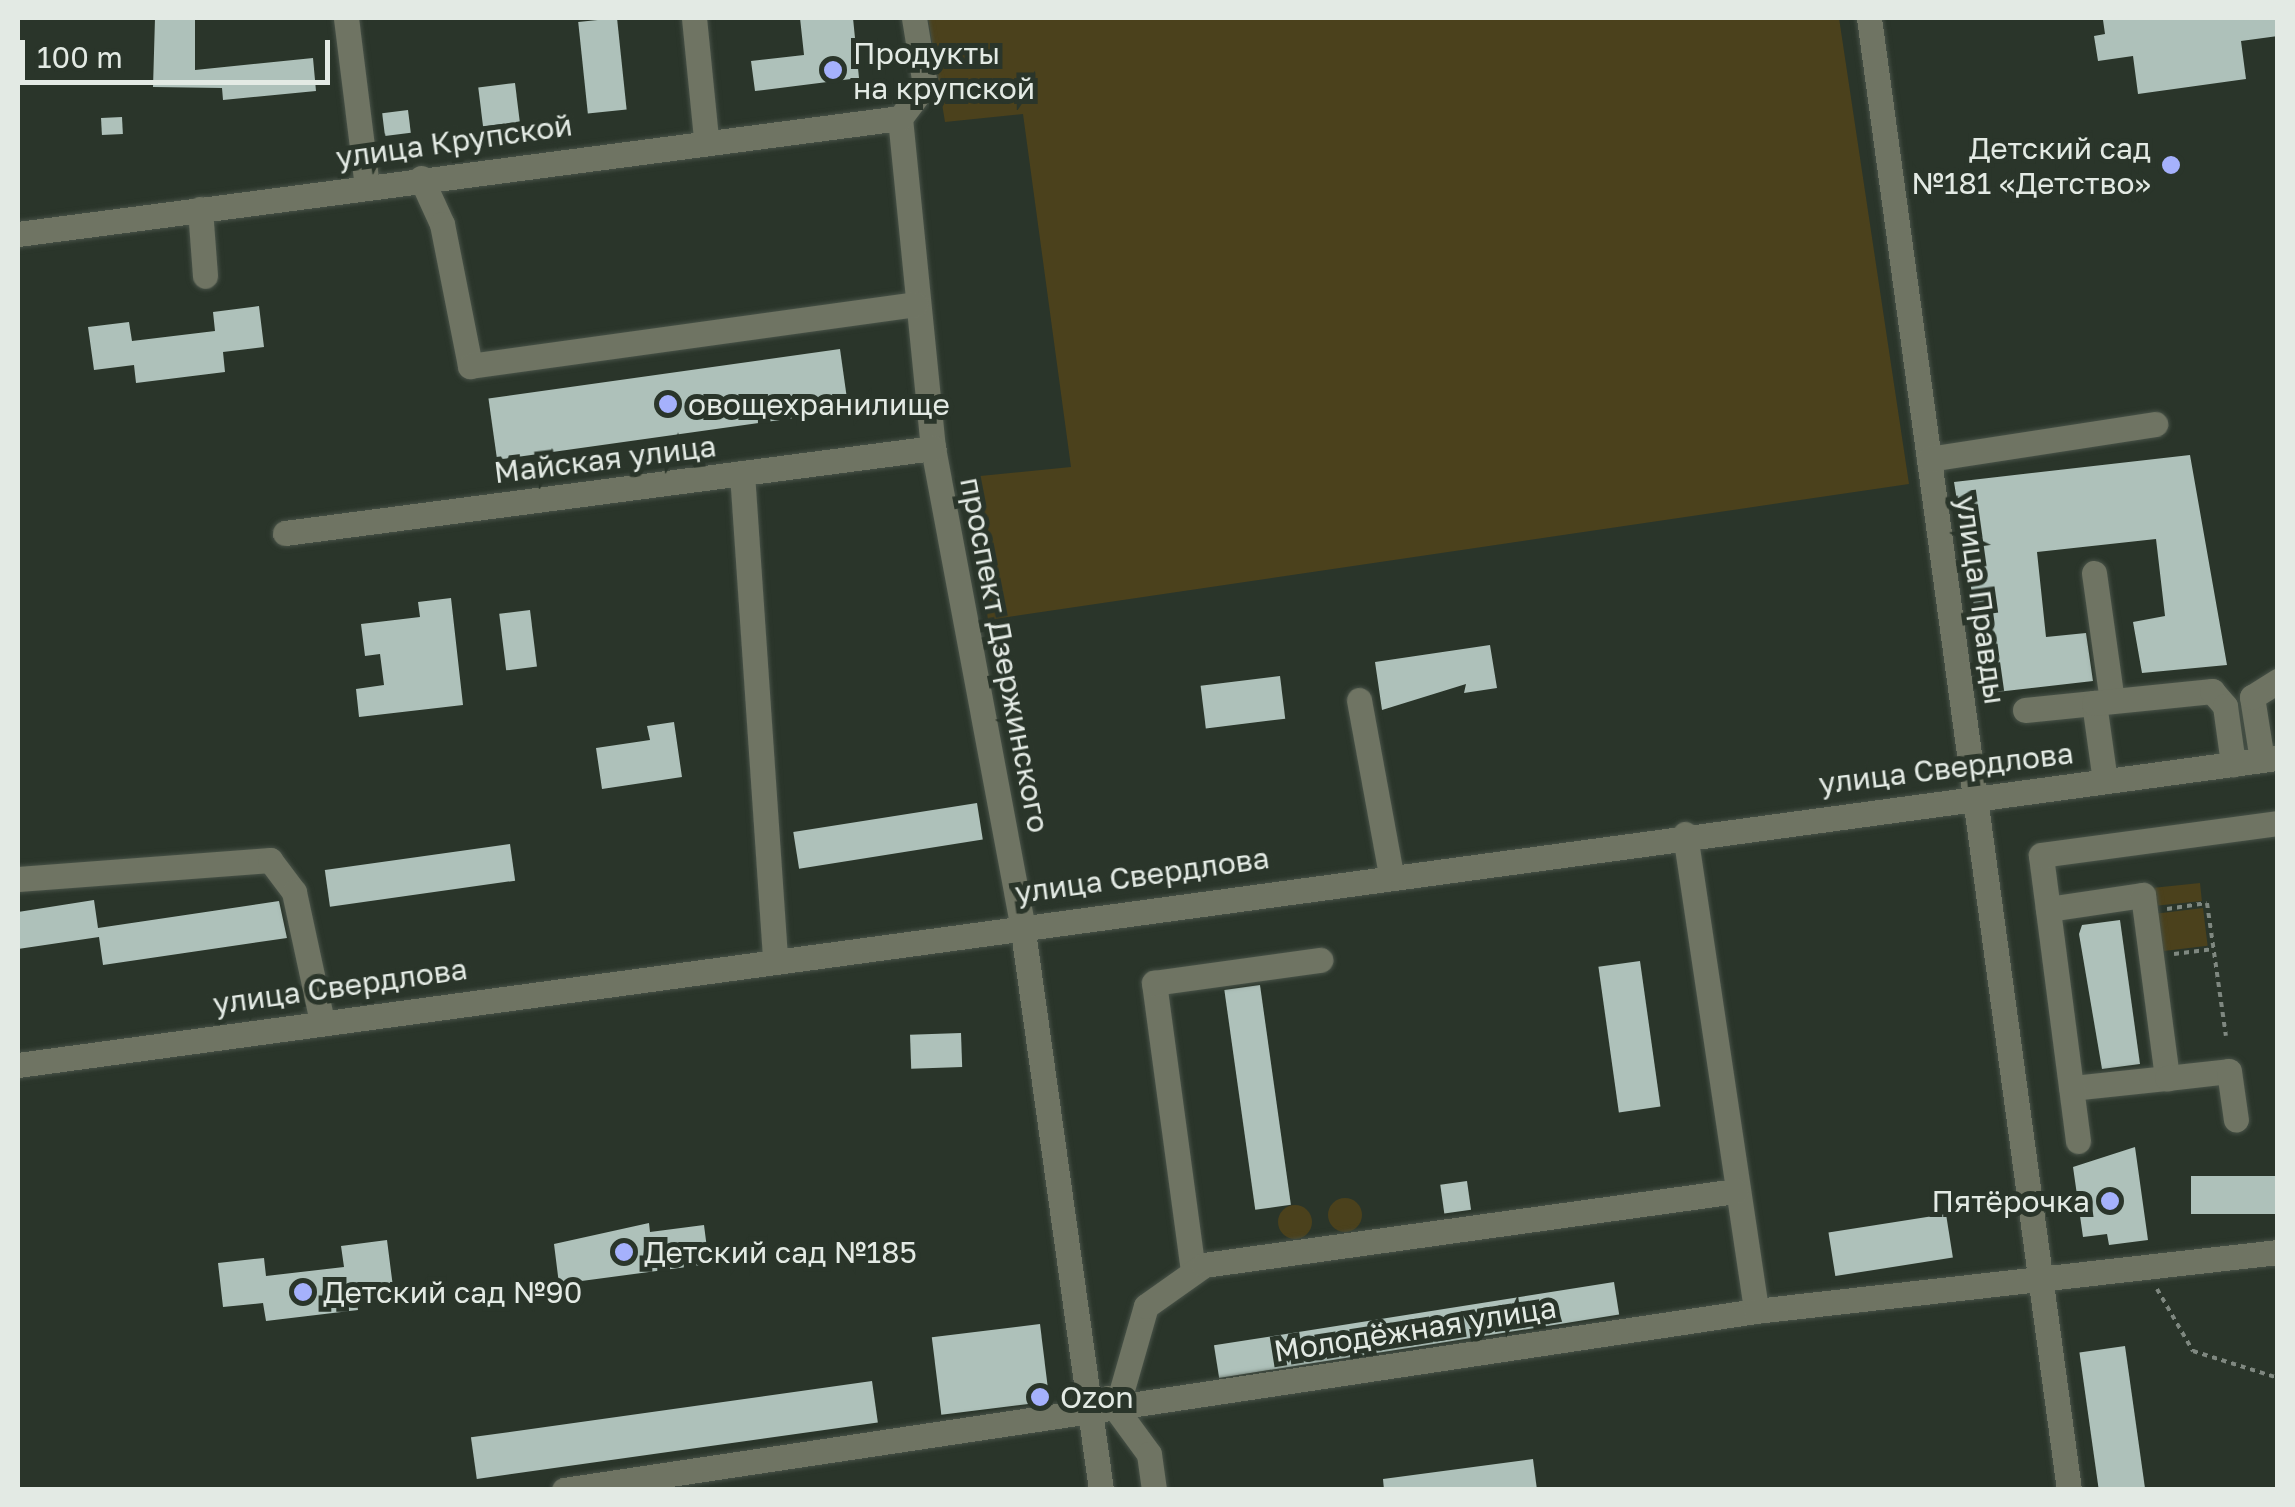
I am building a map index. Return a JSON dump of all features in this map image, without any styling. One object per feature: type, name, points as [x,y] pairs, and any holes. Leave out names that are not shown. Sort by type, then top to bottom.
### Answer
[{"type":"street","points":[[346,18],[367,186]]},
{"type":"street","points":[[694,18],[706,139]]},
{"type":"street","points":[[900,118],[925,85],[914,18]]},
{"type":"street","name":"улица Правды","points":[[1869,18],[2069,1490]]},
{"type":"street","name":"улица Крупской","points":[[18,234],[706,139],[900,118]]},
{"type":"street","name":"проспект Дзержинского","points":[[900,118],[916,304],[934,448],[1022,924],[1101,1490]]},
{"type":"street","points":[[421,178],[442,224],[470,366],[916,304]]},
{"type":"street","points":[[200,209],[205,276]]},
{"type":"street","points":[[1929,459],[2155,424]]},
{"type":"street","name":"Майская улица","points":[[284,533],[934,448]]},
{"type":"street","points":[[742,473],[775,958]]},
{"type":"street","points":[[2094,573],[2104,781]]},
{"type":"street","points":[[2270,759],[2252,697],[2278,681]]},
{"type":"street","points":[[2025,710],[2220,695],[2233,764]]},
{"type":"street","points":[[1359,700],[1392,874]]},
{"type":"street","name":"улица Свердлова","points":[[18,1065],[1022,924],[2270,759]]},
{"type":"street","points":[[2078,1142],[2041,855],[2278,823]]},
{"type":"street","points":[[1685,834],[1756,1310]]},
{"type":"street","points":[[18,879],[270,860],[294,892],[322,1021]]},
{"type":"street","points":[[2048,909],[2143,896],[2167,1078]]},
{"type":"street","points":[[1193,1271],[1154,984],[1320,960]]},
{"type":"street","points":[[2072,1088],[2230,1071],[2236,1120]]},
{"type":"street","points":[[1117,1407],[1146,1306],[1193,1271],[1736,1191]]},
{"type":"street","name":"Молодёжная улица","points":[[564,1490],[1756,1310],[2039,1283],[2278,1252]]},
{"type":"street","points":[[1083,1371],[1117,1407],[1149,1454],[1154,1490]]},
{"type":"path","points":[[2151,957],[2214,949]]},
{"type":"path","points":[[2145,1270],[2193,1351],[2278,1378]]},
{"type":"shaded area","points":[[928,18],[1839,18],[1909,484],[988,620],[970,477],[1071,467],[1023,114],[945,122]]},
{"type":"shaded area","points":[[2200,883],[2202,901],[2156,906],[2154,888]]},
{"type":"shaded area","points":[[2203,908],[2208,946],[2162,951],[2157,914]]},
{"type":"shaded area","points":[[1345,1198],[1357,1203],[1362,1215],[1357,1227],[1345,1232],[1333,1227],[1328,1215],[1333,1203]]},
{"type":"shaded area","points":[[1295,1205],[1307,1210],[1312,1222],[1307,1234],[1295,1239],[1283,1234],[1278,1222],[1283,1210]]},
{"type":"building","points":[[155,18],[195,18],[195,70],[313,58],[316,91],[223,100],[222,88],[153,87]]},
{"type":"building","points":[[617,18],[627,109],[588,114],[578,22]]},
{"type":"building","points":[[800,18],[853,18],[859,78],[755,91],[751,61],[804,55]]},
{"type":"building","points":[[2278,18],[2278,36],[2241,41],[2246,79],[2138,94],[2133,56],[2098,61],[2094,36],[2105,34],[2103,20]]},
{"type":"building","points":[[515,83],[520,122],[483,126],[478,88]]},
{"type":"building","points":[[408,110],[411,133],[385,136],[382,113]]},
{"type":"building","points":[[122,117],[123,134],[102,135],[101,118]]},
{"type":"building","points":[[259,306],[264,347],[223,352],[225,372],[136,383],[134,365],[94,370],[88,327],[129,322],[132,341],[215,331],[213,312]]},
{"type":"building","name":"овощехранилище","points":[[840,349],[849,410],[497,460],[488,398]]},
{"type":"building","points":[[2190,455],[2227,665],[2142,673],[2133,622],[2165,616],[2156,539],[2037,552],[2046,637],[2086,633],[2093,681],[1988,693],[1954,482]]},
{"type":"building","points":[[451,598],[463,705],[359,717],[356,689],[384,685],[380,654],[365,656],[361,624],[420,617],[418,602]]},
{"type":"building","points":[[530,610],[537,667],[506,670],[499,614]]},
{"type":"building","points":[[1490,645],[1497,688],[1464,693],[1466,684],[1382,710],[1375,662]]},
{"type":"building","points":[[1280,676],[1285,719],[1206,728],[1201,686]]},
{"type":"building","points":[[674,722],[682,777],[602,789],[596,748],[650,740],[647,726]]},
{"type":"building","points":[[977,803],[983,840],[799,869],[793,832]]},
{"type":"building","points":[[510,844],[515,881],[330,907],[325,870]]},
{"type":"building","points":[[94,900],[98,928],[279,901],[287,938],[103,965],[99,937],[18,949],[18,912]]},
{"type":"building","points":[[2120,920],[2140,1064],[2102,1069],[2079,934],[2082,925]]},
{"type":"building","points":[[1640,961],[1660,1107],[1619,1112],[1598,967]]},
{"type":"building","points":[[1260,985],[1291,1205],[1255,1210],[1224,990]]},
{"type":"building","points":[[961,1033],[962,1067],[911,1069],[910,1035]]},
{"type":"building","name":"Пятёрочка","points":[[2135,1147],[2148,1240],[2109,1245],[2107,1234],[2083,1237],[2073,1167]]},
{"type":"building","points":[[2191,1176],[2278,1176],[2278,1214],[2191,1214]]},
{"type":"building","points":[[1467,1181],[1471,1210],[1444,1213],[1440,1185]]},
{"type":"building","points":[[1946,1214],[1953,1257],[1835,1276],[1828,1233]]},
{"type":"building","points":[[649,1223],[650,1232],[704,1225],[709,1264],[559,1284],[554,1244]]},
{"type":"building","points":[[387,1240],[393,1287],[356,1291],[358,1310],[266,1321],[263,1303],[223,1307],[218,1263],[264,1258],[266,1276],[344,1267],[341,1246]]},
{"type":"building","points":[[1614,1282],[1619,1315],[1219,1378],[1214,1345]]},
{"type":"building","points":[[1040,1324],[1050,1401],[941,1415],[932,1337]]},
{"type":"building","points":[[2125,1346],[2145,1490],[2099,1490],[2079,1352]]},
{"type":"building","points":[[872,1381],[878,1423],[477,1479],[471,1437]]},
{"type":"building","points":[[1533,1459],[1537,1490],[1384,1490],[1383,1479]]},
{"type":"place","name":"Продукты на крупской","points":[[833,70]]},
{"type":"place","name":"Детский сад №181 «Детство»","points":[[2171,165]]},
{"type":"place","name":"овощехранилище","points":[[668,404]]},
{"type":"place","name":"Пятёрочка","points":[[2110,1201]]},
{"type":"place","name":"Детский сад №185","points":[[624,1252]]},
{"type":"place","name":"Детский сад №90","points":[[303,1292]]},
{"type":"place","name":"Ozon","points":[[1040,1397]]}]
